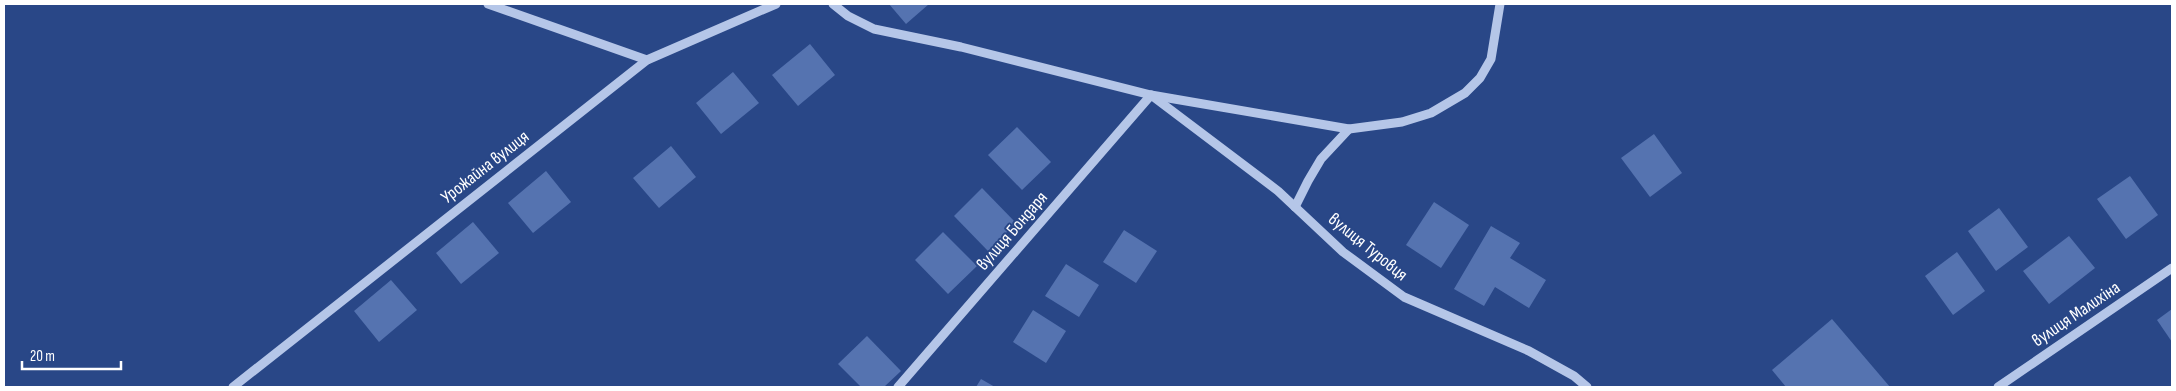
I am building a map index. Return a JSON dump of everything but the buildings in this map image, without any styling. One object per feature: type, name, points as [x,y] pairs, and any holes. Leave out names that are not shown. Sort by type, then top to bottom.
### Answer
[{"type":"street","points":[[488,4],[647,60]]},
{"type":"street","name":"Урожайна вулиця","points":[[233,387],[647,60],[776,4]]},
{"type":"street","points":[[833,4],[848,16],[874,29],[961,46],[1151,95],[1349,129],[1402,122],[1431,113],[1465,93],[1480,78],[1491,59],[1500,4]]},
{"type":"street","name":"вулиця Туровця","points":[[1151,95],[1278,191],[1343,252],[1404,297],[1529,351],[1574,376],[1586,387]]},
{"type":"street","name":"вулиця Бондаря","points":[[898,387],[1151,95]]},
{"type":"street","points":[[1296,207],[1321,159],[1349,129]]},
{"type":"street","name":"вулиця Малихіна","points":[[1998,387],[2172,268]]}]
